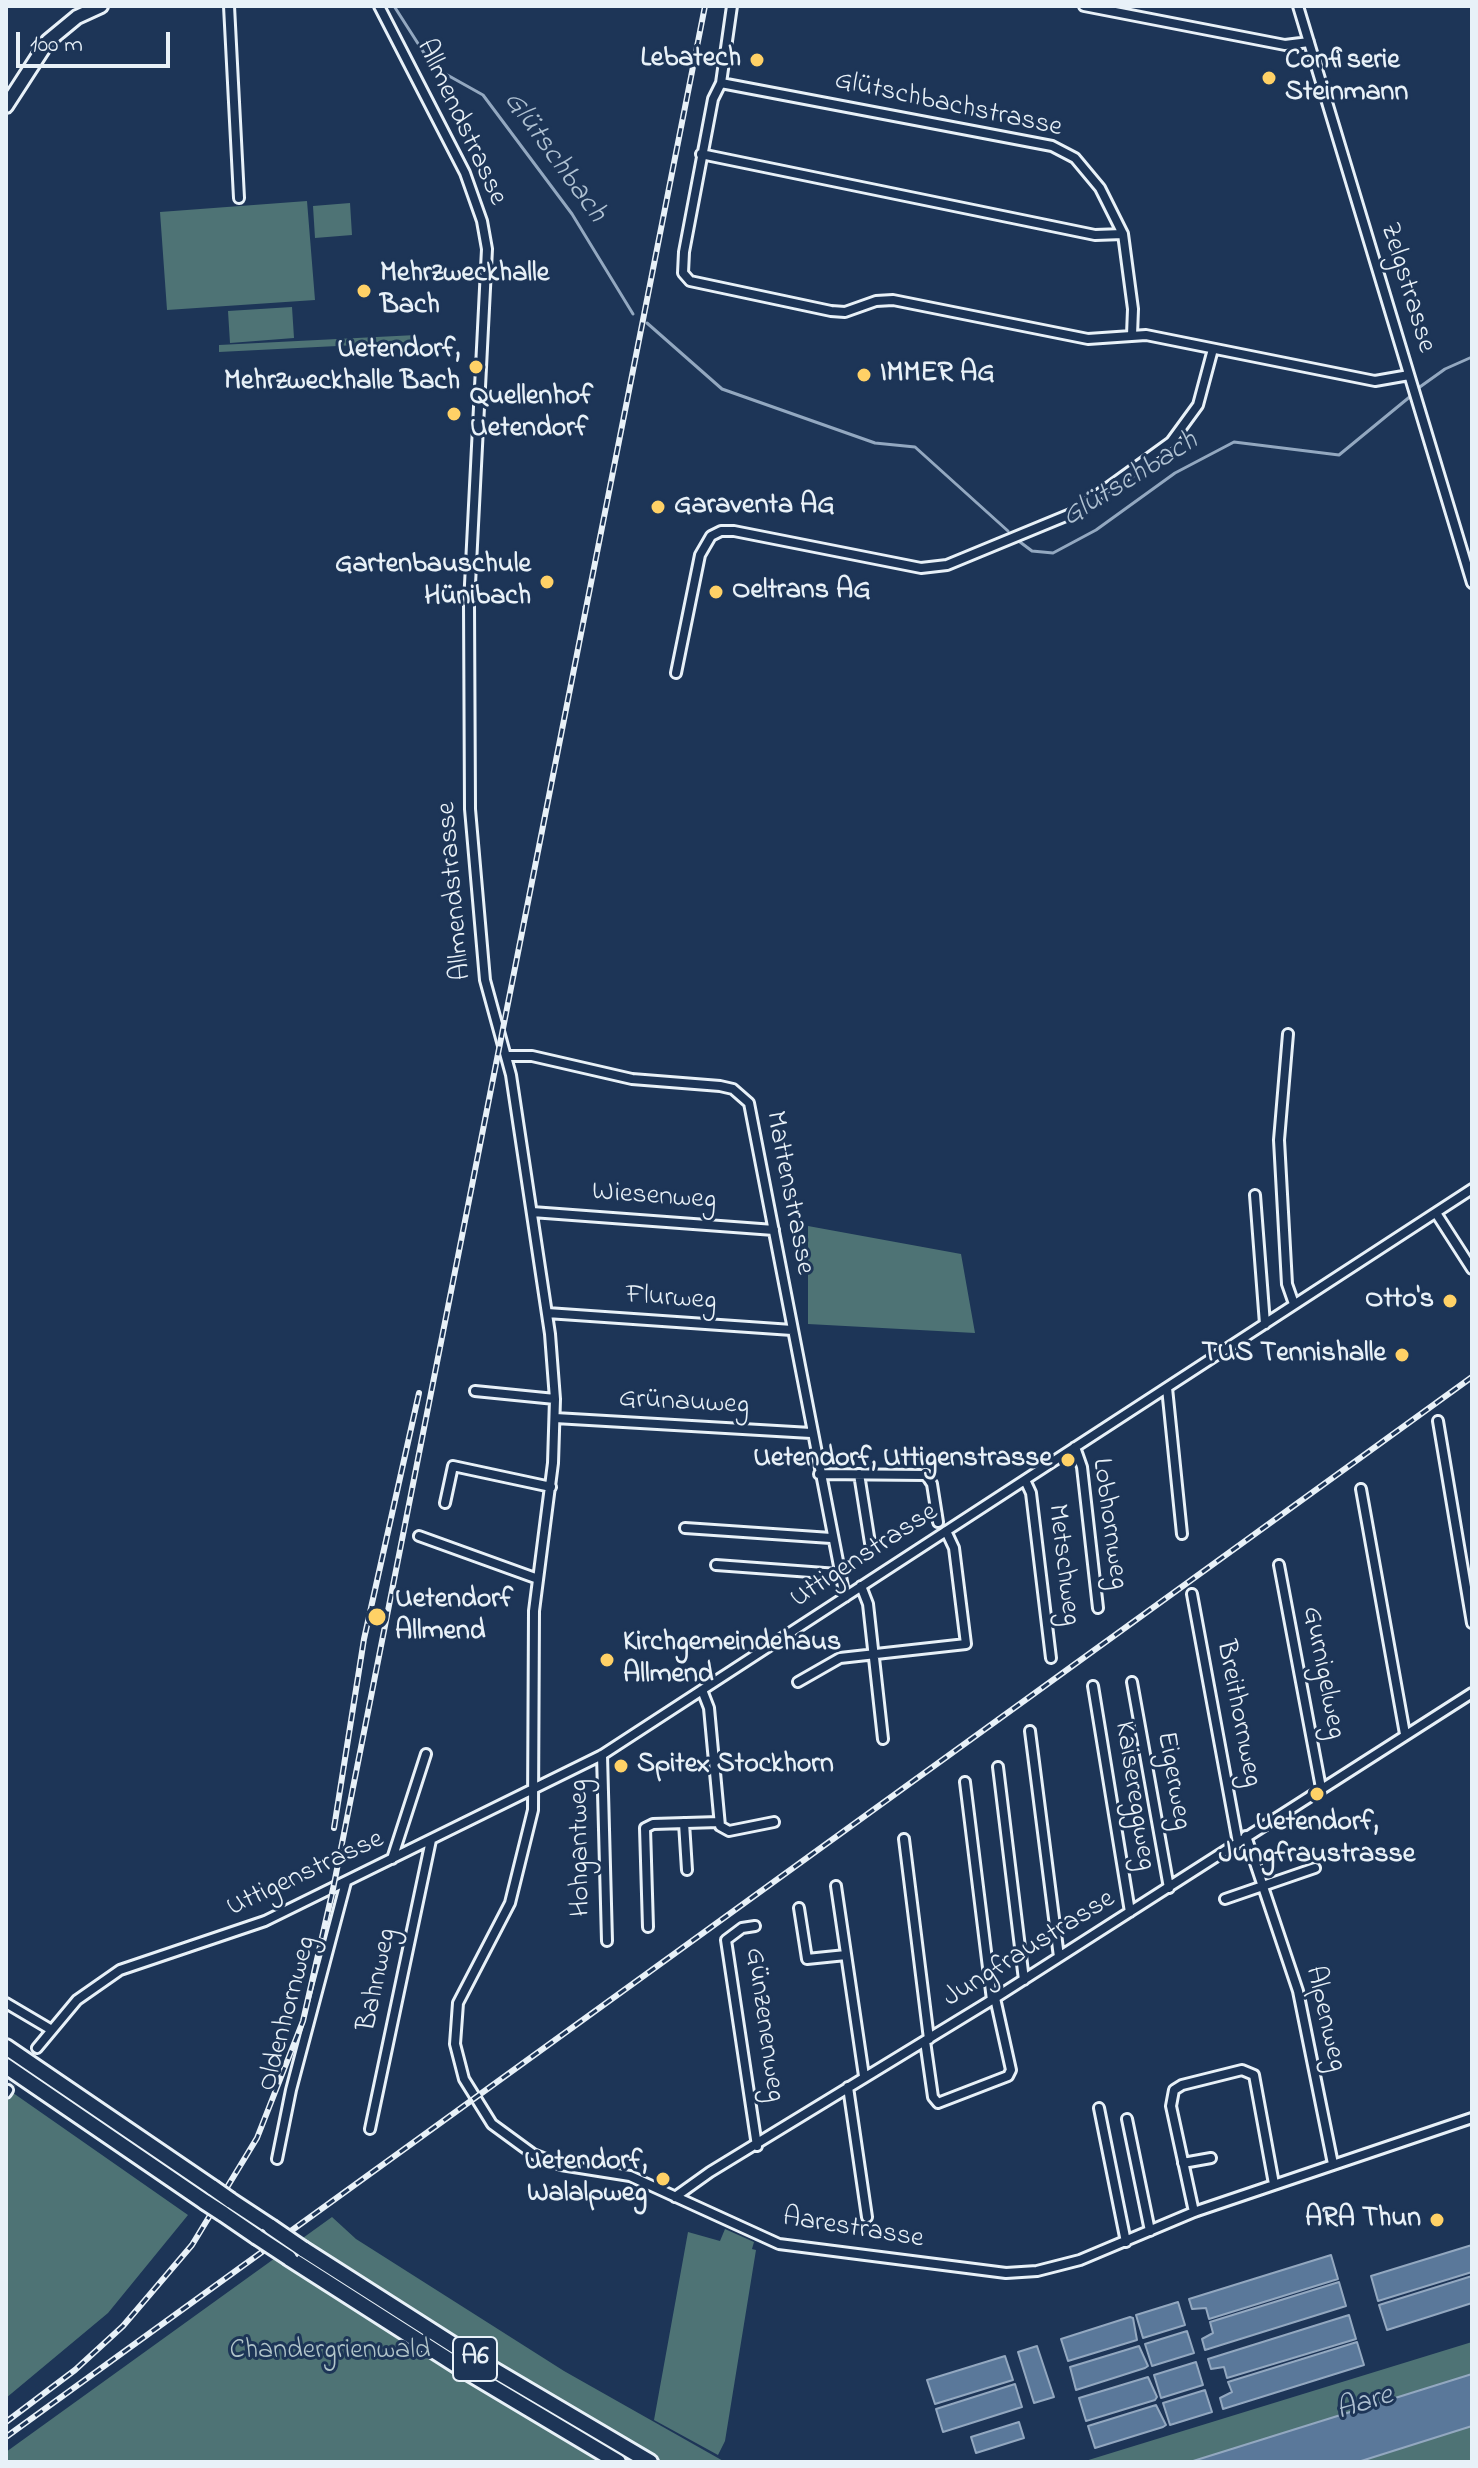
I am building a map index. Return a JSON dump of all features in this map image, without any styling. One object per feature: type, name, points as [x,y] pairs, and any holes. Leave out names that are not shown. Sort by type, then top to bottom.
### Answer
[{"type":"highway","name":"A6","points":[[6,2047],[209,2195],[222,2213],[257,2237],[480,2380],[618,2462]]},
{"type":"highway","name":"A6","points":[[6,2066],[209,2195],[230,2200],[477,2360],[650,2462]]},
{"type":"main road","points":[[6,106],[53,35],[101,6]]},
{"type":"street","points":[[229,6],[239,198]]},
{"type":"street","name":"Allmendstrasse","points":[[379,6],[465,173],[482,221],[487,249],[470,589],[468,758],[485,980],[506,1056],[547,1313],[555,1399],[551,1487],[533,1630],[535,1789]]},
{"type":"street","points":[[732,6],[721,83],[713,99],[684,252],[683,273],[690,281],[838,312],[893,300],[1088,339],[1132,335],[1375,381],[1410,379]]},
{"type":"street","points":[[1084,6],[1285,45],[1309,42]]},
{"type":"street","name":"Zelgstrasse","points":[[1298,6],[1472,583]]},
{"type":"street","name":"Glütschbachstrasse","points":[[721,83],[1052,146],[1086,167],[1123,234],[1133,309],[1132,335]]},
{"type":"street","points":[[701,154],[1095,235],[1123,234]]},
{"type":"street","points":[[676,673],[700,555],[711,536],[721,531],[734,531],[921,568],[947,565],[1073,513],[1171,442],[1198,405],[1213,349]]},
{"type":"street","points":[[1288,1034],[1279,1140],[1287,1284],[1294,1304]]},
{"type":"street","name":"Mattenstrasse","points":[[506,1056],[532,1056],[632,1079],[733,1089],[749,1103],[831,1538],[845,1597]]},
{"type":"street","points":[[1472,1189],[1436,1213],[1472,1269]]},
{"type":"street","points":[[1255,1195],[1265,1324]]},
{"type":"street","name":"Wiesenweg","points":[[532,1212],[774,1230]]},
{"type":"street","name":"Uttigenstrasse","points":[[37,2048],[50,2029],[82,1996],[120,1970],[252,1927],[602,1755],[1436,1213]]},
{"type":"street","name":"Flurweg","points":[[547,1313],[792,1330]]},
{"type":"street","points":[[1167,1388],[1182,1534]]},
{"type":"street","points":[[475,1391],[555,1399]]},
{"type":"street","name":"Grünauweg","points":[[555,1418],[811,1433]]},
{"type":"street","points":[[1438,1421],[1472,1623]]},
{"type":"street","name":"Lobhornweg","points":[[1075,1447],[1082,1467],[1098,1608]]},
{"type":"street","points":[[445,1503],[453,1466],[551,1487]]},
{"type":"street","points":[[819,1474],[926,1475],[932,1484],[938,1522]]},
{"type":"street","points":[[859,1474],[870,1543]]},
{"type":"street","name":"Metschweg","points":[[1025,1480],[1031,1493],[1051,1658]]},
{"type":"street","points":[[1361,1489],[1405,1734]]},
{"type":"street","points":[[685,1528],[831,1538]]},
{"type":"street","points":[[798,1682],[834,1660],[966,1644],[954,1548],[946,1531]]},
{"type":"street","points":[[419,1536],[538,1579]]},
{"type":"street","points":[[716,1565],[838,1574]]},
{"type":"street","name":"Gurnigelweg","points":[[1279,1565],[1321,1788]]},
{"type":"street","points":[[861,1586],[868,1604],[883,1739]]},
{"type":"street","name":"Breithornweg","points":[[1192,1594],[1238,1843]]},
{"type":"street","name":"Eigerweg","points":[[1132,1682],[1169,1888]]},
{"type":"street","name":"Kaisereggweg","points":[[1093,1686],[1130,1912]]},
{"type":"street","points":[[702,1690],[709,1708],[719,1822],[729,1831],[774,1822]]},
{"type":"street","name":"Jungfraustrasse","points":[[675,2197],[864,2076],[1024,1980],[1472,1693]]},
{"type":"street","points":[[1030,1731],[1059,1957]]},
{"type":"street","points":[[392,1859],[426,1754]]},
{"type":"street","name":"Hohgantweg","points":[[602,1755],[607,1941]]},
{"type":"street","points":[[998,1767],[1024,1980]]},
{"type":"street","points":[[904,1839],[933,2097],[938,2103],[1008,2076],[1011,2070],[993,1999],[965,1782]]},
{"type":"street","name":"Aarestrasse","points":[[535,1789],[531,1821],[510,1903],[458,2003],[454,2034],[458,2065],[485,2115],[499,2131],[523,2148],[561,2165],[620,2172],[758,2236],[797,2249],[1006,2273],[1060,2266],[1126,2242],[1194,2212],[1472,2118]]},
{"type":"street","points":[[648,1927],[645,1828],[653,1824],[719,1822]]},
{"type":"street","points":[[684,1823],[687,1870]]},
{"type":"street","name":"Alpenweg","points":[[1246,1836],[1301,2001],[1333,2164]]},
{"type":"street","name":"Bahnweg","points":[[370,2129],[431,1840]]},
{"type":"street","points":[[1225,1899],[1315,1868]]},
{"type":"street","name":"Oldenhornweg","points":[[277,2159],[291,2090],[346,1882]]},
{"type":"street","points":[[836,1886],[864,2076]]},
{"type":"street","points":[[799,1908],[807,1959],[846,1955]]},
{"type":"street","name":"Günzenenweg","points":[[755,1926],[742,1928],[726,1940],[757,2146]]},
{"type":"street","points":[[6,2003],[50,2029]]},
{"type":"street","points":[[1194,2212],[1171,2106],[1174,2090],[1182,2085],[1249,2071],[1257,2080],[1274,2184]]},
{"type":"street","points":[[848,2087],[867,2217]]},
{"type":"street","points":[[1099,2108],[1126,2242]]},
{"type":"street","points":[[1127,2119],[1150,2231]]},
{"type":"street","points":[[1183,2163],[1211,2158]]},
{"type":"green space","points":[[307,201],[315,300],[167,310],[160,212]]},
{"type":"green space","points":[[350,203],[352,235],[315,238],[313,206]]},
{"type":"green space","points":[[292,307],[294,338],[230,343],[228,311]]},
{"type":"green space","points":[[416,335],[416,342],[219,352],[219,345]]},
{"type":"green space","points":[[808,1226],[961,1254],[975,1333],[808,1324]]},
{"type":"green space","points":[[6,2088],[188,2215],[108,2313],[6,2398]]},
{"type":"green space","name":"Chandergrienwald","points":[[332,2217],[356,2239],[564,2371],[725,2462],[6,2462],[6,2452]]},
{"type":"green space","points":[[725,2229],[754,2242],[752,2249],[756,2250],[725,2441],[718,2455],[654,2420],[688,2232],[720,2241]]},
{"type":"green space","points":[[1472,2342],[1472,2374],[1190,2462],[1082,2462]]},
{"type":"green space","points":[[1472,2426],[1472,2462],[1358,2462]]},
{"type":"water","points":[[1472,2245],[1472,2272],[1378,2301],[1371,2276]]},
{"type":"water","points":[[1331,2255],[1338,2279],[1209,2319],[1206,2308],[1192,2309],[1189,2299]]},
{"type":"water","points":[[1472,2276],[1472,2303],[1387,2330],[1379,2305]]},
{"type":"water","points":[[1339,2282],[1346,2306],[1205,2350],[1202,2339],[1213,2333],[1210,2322]]},
{"type":"water","points":[[1178,2302],[1185,2325],[1143,2338],[1136,2315]]},
{"type":"water","points":[[1349,2315],[1356,2339],[1227,2378],[1224,2367],[1211,2369],[1208,2359]]},
{"type":"water","points":[[1133,2318],[1137,2340],[1068,2361],[1061,2339]]},
{"type":"water","points":[[1187,2331],[1194,2353],[1152,2366],[1145,2344]]},
{"type":"water","points":[[1357,2342],[1364,2365],[1223,2409],[1220,2398],[1232,2392],[1228,2382]]},
{"type":"water","points":[[1037,2346],[1054,2397],[1034,2403],[1018,2352]]},
{"type":"water","points":[[1139,2346],[1148,2366],[1076,2390],[1070,2367]]},
{"type":"water","points":[[1005,2356],[1013,2380],[935,2404],[927,2380]]},
{"type":"water","points":[[1196,2362],[1203,2385],[1161,2398],[1154,2375]]},
{"type":"water","points":[[1472,2374],[1472,2426],[1358,2462],[1190,2462]]},
{"type":"water","points":[[1148,2377],[1157,2397],[1155,2400],[1086,2421],[1079,2398]]},
{"type":"water","points":[[1015,2384],[1022,2407],[943,2432],[936,2409]]},
{"type":"water","points":[[1205,2390],[1212,2412],[1170,2425],[1163,2403]]},
{"type":"water","points":[[1156,2405],[1166,2425],[1095,2448],[1088,2426]]},
{"type":"water","points":[[1019,2422],[1024,2438],[976,2453],[971,2437]]},
{"type":"waterway","name":"Glütschbach","points":[[394,6],[433,67],[483,95],[572,214],[633,314]]},
{"type":"waterway","name":"Glütschbach","points":[[647,323],[722,389],[875,443],[915,447],[1008,531]]},
{"type":"waterway","name":"Glütschbach","points":[[1417,389],[1445,369],[1472,357]]},
{"type":"waterway","name":"Glütschbach","points":[[1020,542],[1032,551],[1053,553],[1096,530],[1175,473],[1234,442],[1339,455],[1412,395]]},
{"type":"tunnel","points":[[8,2090],[37,2048]]},
{"type":"railway","points":[[6,2422],[75,2370],[123,2326],[192,2245],[257,2138],[303,2021],[333,1889],[705,6]]},
{"type":"railway","points":[[6,2437],[1472,1377]]},
{"type":"railway","points":[[334,1828],[364,1639],[419,1393]]},
{"type":"place","name":"Lebatech","points":[[757,60]]},
{"type":"place","name":"Confiserie Steinmann","points":[[1269,78]]},
{"type":"place","name":"Mehrzweckhalle Bach","points":[[364,291]]},
{"type":"place","name":"Uetendorf, Mehrzweckhalle Bach","points":[[476,367]]},
{"type":"place","name":"IMMER AG","points":[[864,375]]},
{"type":"place","name":"Quellenhof Uetendorf","points":[[454,414]]},
{"type":"place","name":"Garaventa AG","points":[[658,507]]},
{"type":"place","name":"Gartenbauschule Hünibach","points":[[547,582]]},
{"type":"place","name":"Oeltrans AG","points":[[716,592]]},
{"type":"place","name":"Otto's","points":[[1450,1301]]},
{"type":"place","name":"TUS Tennishalle","points":[[1402,1355]]},
{"type":"place","name":"Uetendorf, Uttigenstrasse","points":[[1068,1460]]},
{"type":"place","name":"Uetendorf Allmend","points":[[377,1617]]},
{"type":"place","name":"Kirchgemeindehaus Allmend","points":[[607,1660]]},
{"type":"place","name":"Spitex Stockhorn","points":[[621,1766]]},
{"type":"place","name":"Uetendorf, Jungfraustrasse","points":[[1317,1794]]},
{"type":"place","name":"Uetendorf, Walalpweg","points":[[663,2179]]},
{"type":"place","name":"ARA Thun","points":[[1437,2220]]},
{"type":"water label","name":"Aare","points":[[1365,2405]]}]
